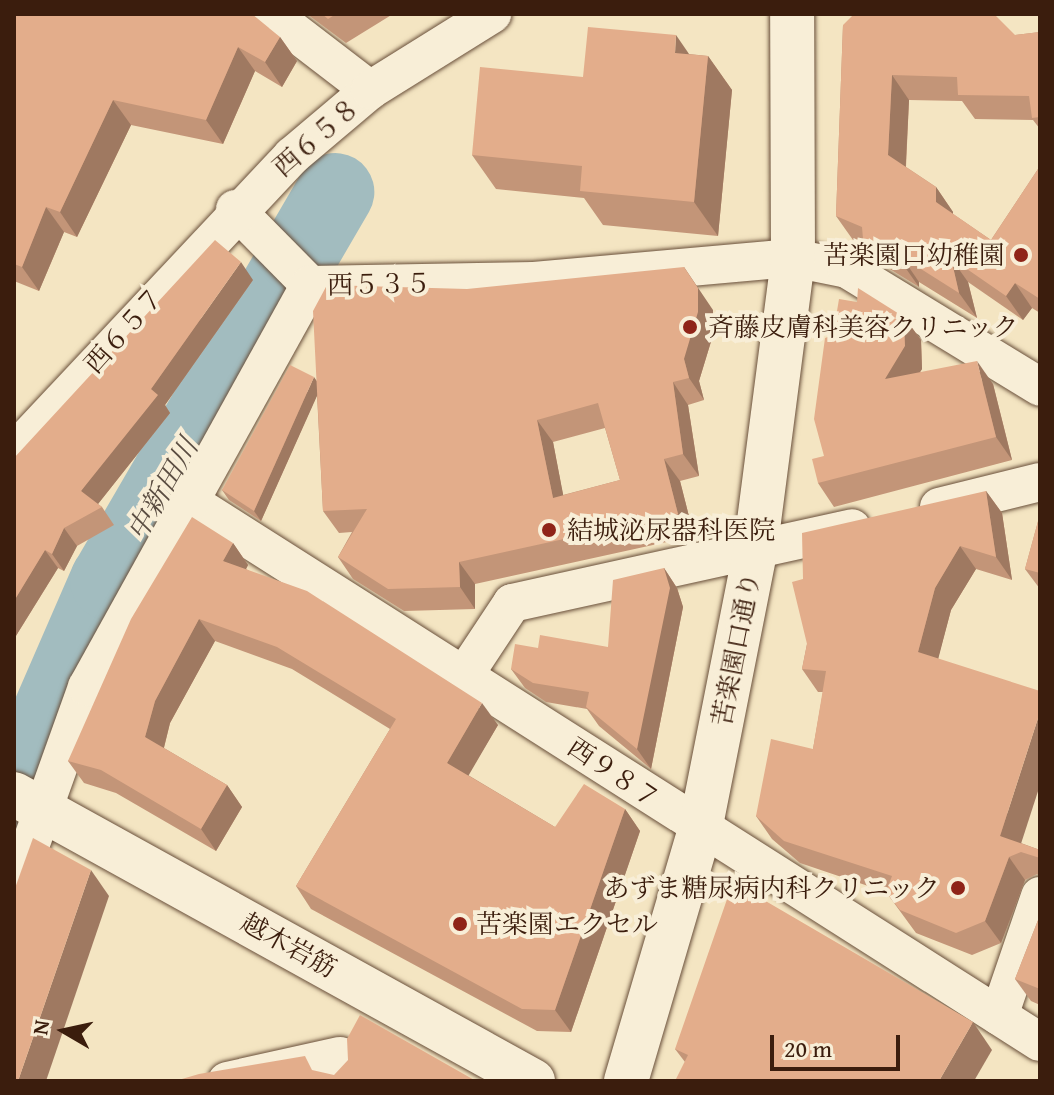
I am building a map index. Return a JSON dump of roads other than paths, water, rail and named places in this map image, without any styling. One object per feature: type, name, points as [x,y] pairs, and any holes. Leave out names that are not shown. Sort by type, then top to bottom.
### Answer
[{"type":"street","points":[[271,14],[370,90]]},
{"type":"street","name":"西６５８","points":[[235,209],[370,90],[492,14]]},
{"type":"street","name":"苦楽園口通り","points":[[626,1081],[700,830],[755,552],[793,258],[792,14]]},
{"type":"street","points":[[235,209],[304,279]]},
{"type":"street","name":"西６５７","points":[[14,452],[235,209]]},
{"type":"street","name":"西５３５","points":[[14,891],[29,802],[304,279],[534,281],[793,258],[847,269],[1040,387]]},
{"type":"street","points":[[465,674],[512,603],[755,552],[1040,482]]},
{"type":"street","name":"西９８７","points":[[189,501],[465,674],[700,830],[1040,1042]]},
{"type":"street","name":"越木岩筋","points":[[29,802],[533,1081]]},
{"type":"street","points":[[999,1016],[1040,896]]},
{"type":"street","points":[[227,1081],[343,1068],[375,993]]},
{"type":"waterway","name":"中新田川","points":[[14,799],[109,581],[335,192]]},
{"type":"place","name":"苦楽園口幼稚園","points":[[1021,255]]},
{"type":"place","name":"斉藤皮膚科美容クリニック","points":[[690,327]]},
{"type":"place","name":"結城泌尿器科医院","points":[[549,530]]},
{"type":"place","name":"あずま糖尿病内科クリニック","points":[[958,888]]},
{"type":"place","name":"苦楽園エクセル","points":[[460,924]]}]
